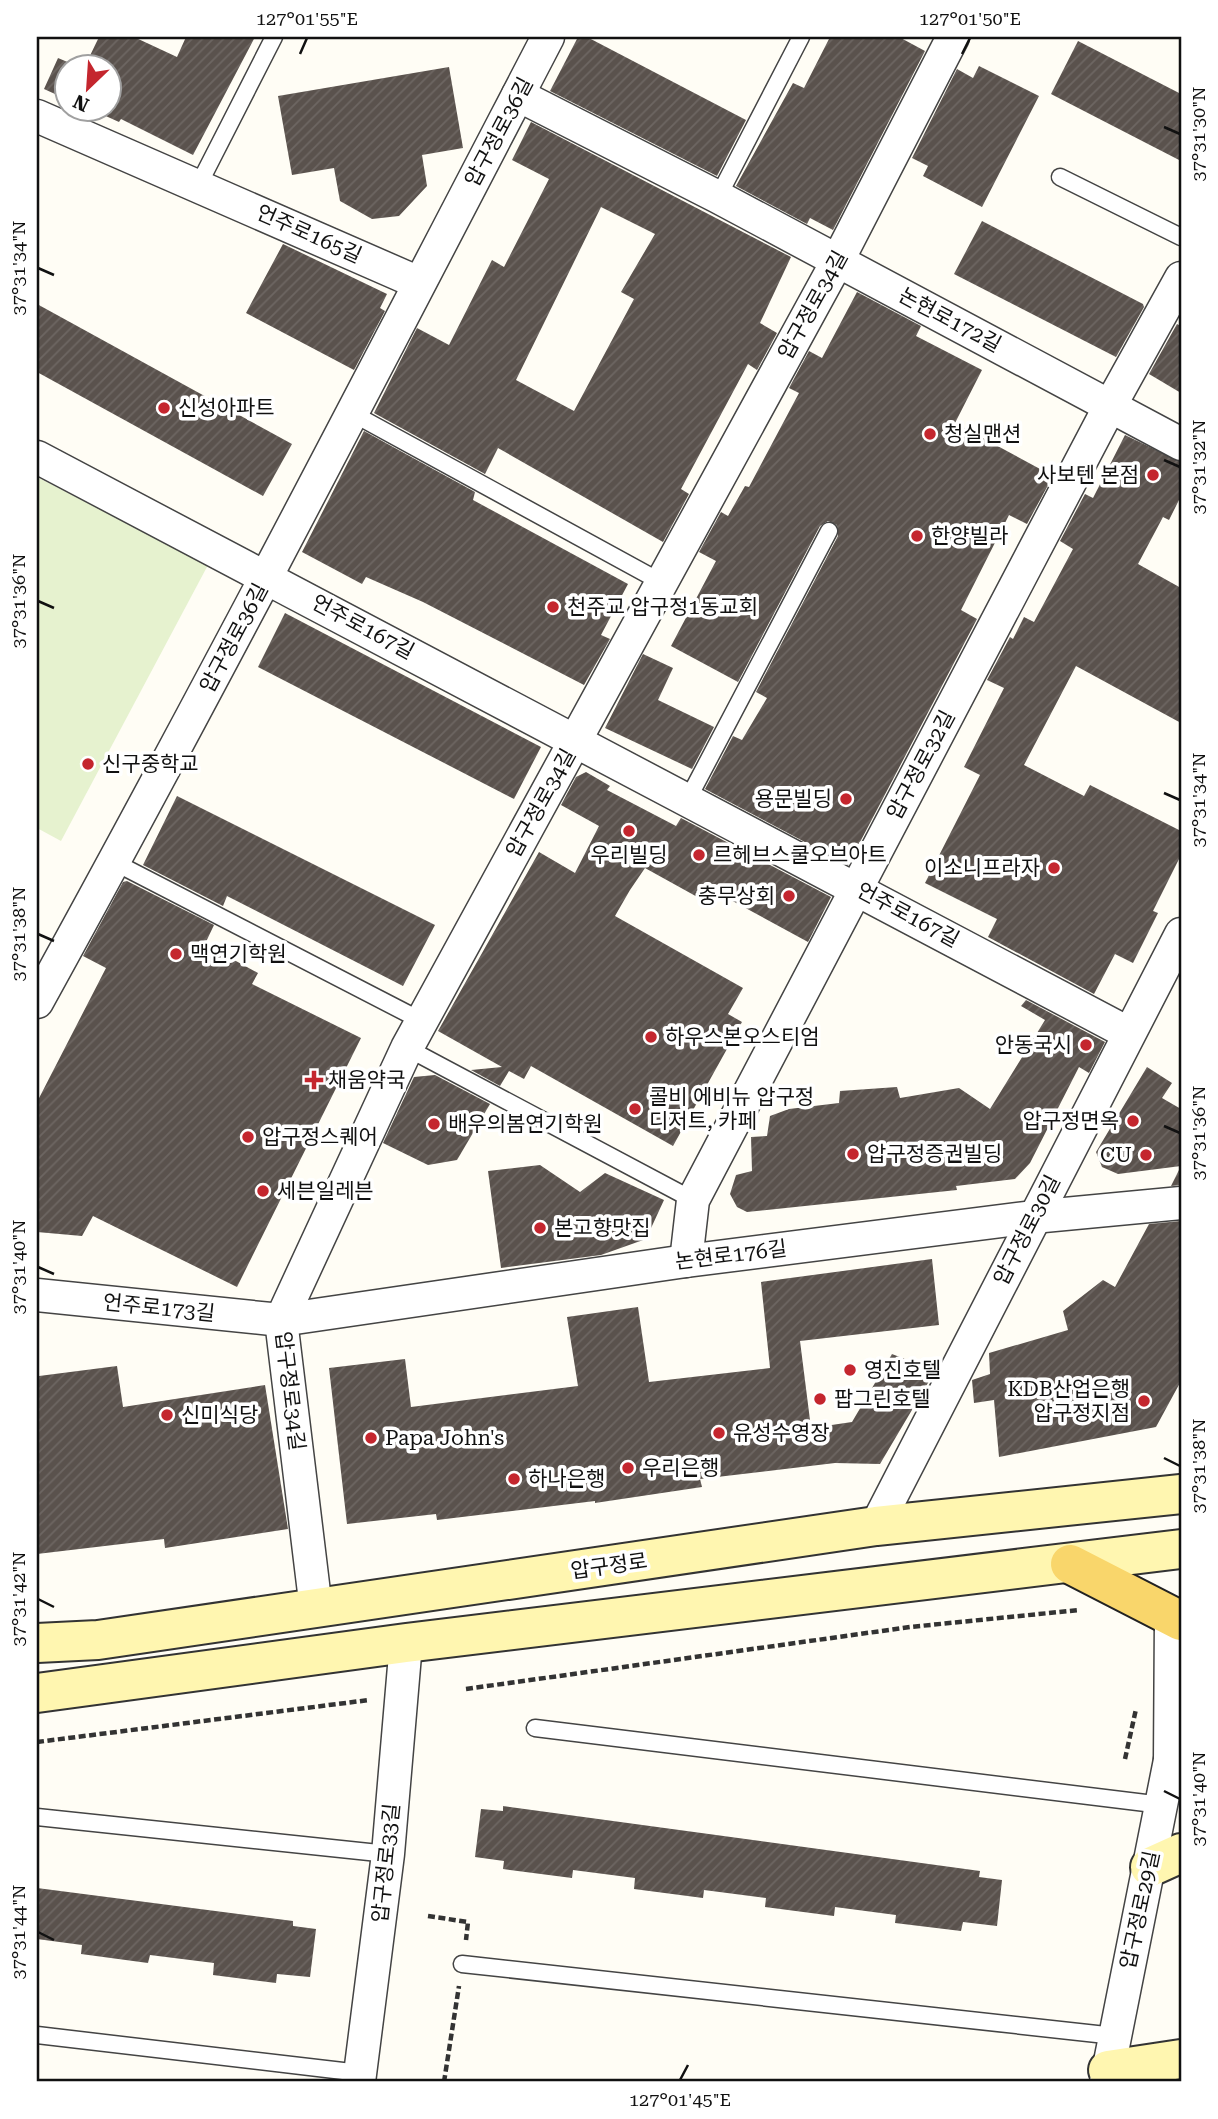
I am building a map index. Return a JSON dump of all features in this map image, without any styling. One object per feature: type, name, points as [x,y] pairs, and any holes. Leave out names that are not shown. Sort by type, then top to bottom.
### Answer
[{"type":"main road","name":"압구정로","points":[[37,1643],[98,1640],[876,1526],[1181,1494]]},
{"type":"main road","points":[[37,1693],[406,1643],[1181,1549]]},
{"type":"main road","points":[[1070,1564],[1176,1618]]},
{"type":"main road","points":[[1110,2063],[1181,2059]]},
{"type":"street","name":"압구정로36길","points":[[37,1002],[267,577],[350,412],[548,37]]},
{"type":"street","name":"압구정로34길","points":[[316,1609],[281,1320],[414,1034],[838,260],[953,37]]},
{"type":"street","name":"논현로172길","points":[[518,95],[838,260],[1181,444]]},
{"type":"street","name":"언주로165길","points":[[37,116],[419,283]]},
{"type":"street","name":"압구정로32길","points":[[686,1261],[694,1199],[1110,407],[1181,278]]},
{"type":"street","name":"언주로167길","points":[[37,457],[857,887],[1128,1033]]},
{"type":"street","name":"압구정로30길","points":[[876,1526],[1181,934]]},
{"type":"street","name":"논현로176길","points":[[281,1320],[686,1261],[1033,1217],[1181,1203]]},
{"type":"street","name":"언주로173길","points":[[37,1295],[281,1320]]},
{"type":"street","name":"압구정로29길","points":[[1110,2063],[1166,1860],[1162,1805],[1176,1750],[1176,1618]]},
{"type":"street","name":"압구정로33길","points":[[360,2078],[387,1854],[406,1643]]},
{"type":"lane","points":[[198,186],[274,37]]},
{"type":"lane","points":[[718,197],[801,37]]},
{"type":"lane","points":[[1060,177],[1181,237]]},
{"type":"lane","points":[[350,412],[661,582]]},
{"type":"lane","points":[[688,799],[829,531]]},
{"type":"lane","points":[[114,862],[694,1199]]},
{"type":"lane","points":[[535,1728],[1162,1805]]},
{"type":"lane","points":[[37,1817],[387,1854]]},
{"type":"lane","points":[[462,1964],[1110,2063]]},
{"type":"lane","points":[[37,2035],[360,2078]]},
{"type":"path","points":[[466,1689],[910,1627],[1081,1610]]},
{"type":"path","points":[[37,1742],[374,1699]]},
{"type":"path","points":[[428,1916],[468,1922],[444,2082]]},
{"type":"green space","name":"신구중학교","points":[[37,477],[208,565],[61,841],[37,828]]},
{"type":"building","points":[[99,37],[134,37],[177,57],[186,37],[255,37],[193,155],[122,120],[122,52],[92,52]]},
{"type":"building","points":[[578,37],[587,37],[746,120],[717,176],[550,91]]},
{"type":"building","points":[[830,37],[899,37],[925,51],[833,230],[810,218],[807,224],[736,186],[793,83],[804,88]]},
{"type":"building","points":[[1078,41],[1181,94],[1181,161],[1051,94]]},
{"type":"building","points":[[979,66],[1039,96],[982,207],[923,176],[928,166],[912,158],[957,69],[973,78]]},
{"type":"building","points":[[449,67],[463,148],[422,155],[427,186],[399,216],[372,219],[340,201],[334,168],[292,175],[278,96]]},
{"type":"building","points":[[52,71],[52,93],[44,89]]},
{"type":"building","points":[[531,122],[791,257],[760,323],[777,333],[757,370],[748,364],[681,489],[689,494],[663,542],[498,448],[485,474],[374,413],[417,328],[449,345],[492,260],[504,267],[549,179],[512,160]],"holes":[[[601,207],[655,234],[621,292],[634,299],[574,411],[516,380]]]},
{"type":"building","points":[[982,221],[1143,304],[1144,307],[1116,357],[954,274]]},
{"type":"building","points":[[283,244],[387,294],[380,308],[385,311],[354,370],[246,313]]},
{"type":"building","points":[[857,292],[921,326],[916,336],[982,370],[955,423],[1053,476],[1027,524],[1009,515],[961,610],[977,619],[848,865],[705,789],[733,736],[742,740],[767,698],[756,692],[838,536],[837,525],[828,521],[820,526],[738,682],[671,646],[716,561],[699,552],[721,512],[728,516],[745,486],[749,487],[799,393],[789,388],[809,351],[822,358]]},
{"type":"building","name":"신성아파트","points":[[37,304],[292,444],[263,496],[37,372]]},
{"type":"building","points":[[1177,324],[1181,326],[1181,393],[1149,374]]},
{"type":"building","points":[[364,431],[475,492],[473,500],[628,584],[601,635],[610,639],[584,685],[423,602],[366,577],[362,584],[302,552]]},
{"type":"building","points":[[1125,435],[1181,462],[1181,496],[1169,520],[1163,517],[1138,564],[1181,588],[1181,723],[1076,666],[1024,765],[1084,796],[1090,785],[1181,831],[1181,855],[1153,911],[1158,913],[1133,963],[1115,954],[1094,994],[988,937],[997,919],[925,883],[980,775],[964,767],[1004,688],[987,680],[1024,617],[1034,622],[1073,549],[1060,541],[1085,494],[1093,498]]},
{"type":"building","points":[[285,613],[541,747],[514,799],[258,667]]},
{"type":"building","points":[[643,654],[673,668],[658,700],[714,727],[692,769],[605,728]]},
{"type":"building","points":[[586,772],[610,786],[607,790],[676,826],[681,818],[831,897],[808,942],[716,892],[710,904],[645,868],[630,890],[615,916],[743,988],[728,1014],[742,1022],[673,1146],[531,1066],[524,1079],[509,1071],[500,1086],[471,1070],[502,1067],[438,1031],[539,852],[575,873],[599,826],[561,805],[576,777]]},
{"type":"building","points":[[177,796],[435,925],[403,986],[227,896],[223,906],[143,865]]},
{"type":"building","points":[[127,881],[214,925],[205,944],[258,973],[252,984],[361,1038],[237,1287],[93,1216],[82,1236],[37,1232],[37,1102],[106,968],[83,956],[123,882]]},
{"type":"building","name":"압구정증권빌딩","points":[[1026,1000],[1105,1042],[1089,1073],[1079,1067],[1030,1163],[1015,1179],[956,1186],[957,1190],[747,1212],[737,1207],[730,1194],[736,1175],[752,1171],[751,1137],[767,1136],[770,1116],[789,1109],[839,1103],[840,1091],[897,1087],[900,1098],[959,1088],[990,1109],[1045,1020],[1021,1006]]},
{"type":"building","points":[[1147,1067],[1172,1083],[1162,1098],[1181,1109],[1181,1166],[1118,1174],[1102,1167],[1096,1152]]},
{"type":"building","name":"배우의봄연기학원","points":[[435,1075],[490,1104],[457,1160],[428,1165],[383,1143],[414,1077]]},
{"type":"building","points":[[540,1165],[580,1192],[605,1173],[664,1200],[646,1239],[601,1255],[501,1268],[488,1171]]},
{"type":"building","points":[[1181,1166],[1181,1185],[1171,1186]]},
{"type":"building","points":[[1181,1221],[1181,1381],[1156,1427],[999,1457],[994,1400],[974,1403],[972,1380],[990,1374],[989,1353],[1068,1330],[1063,1311],[1103,1280],[1115,1287],[1149,1224]]},
{"type":"building","points":[[932,1259],[939,1325],[800,1341],[811,1428],[852,1422],[892,1354],[935,1371],[880,1464],[835,1463],[700,1479],[702,1487],[595,1503],[437,1520],[436,1514],[347,1524],[329,1368],[405,1359],[411,1407],[578,1386],[567,1317],[638,1307],[649,1382],[770,1368],[761,1282]]},
{"type":"building","points":[[117,1366],[123,1407],[265,1385],[288,1529],[165,1548],[164,1539],[37,1554],[39,1376]]},
{"type":"building","points":[[503,1806],[980,1871],[979,1877],[1002,1880],[997,1926],[963,1922],[961,1931],[895,1923],[896,1915],[835,1907],[834,1916],[765,1907],[766,1898],[704,1890],[703,1898],[634,1889],[635,1878],[573,1870],[572,1878],[503,1869],[504,1861],[475,1857],[481,1809],[503,1811]]},
{"type":"building","points":[[37,1888],[293,1921],[293,1926],[316,1929],[310,1977],[277,1974],[276,1983],[213,1975],[214,1963],[150,1955],[148,1963],[81,1954],[82,1945],[37,1939]]},
{"type":"place","name":"신성아파트","points":[[164,408]]},
{"type":"place","name":"청실맨션","points":[[930,434]]},
{"type":"place","name":"사보텐 본점","points":[[1153,475]]},
{"type":"place","name":"한양빌라","points":[[917,536]]},
{"type":"place","name":"천주교 압구정1동교회","points":[[553,607]]},
{"type":"place","name":"신구중학교","points":[[88,764]]},
{"type":"place","name":"용문빌딩","points":[[846,799]]},
{"type":"place","name":"우리빌딩","points":[[629,831]]},
{"type":"place","name":"르헤브스쿨오브아트","points":[[699,855]]},
{"type":"place","name":"이소니프라자","points":[[1054,868]]},
{"type":"place","name":"충무상회","points":[[789,896]]},
{"type":"place","name":"맥연기학원","points":[[176,954]]},
{"type":"place","name":"하우스본오스티엄","points":[[651,1037]]},
{"type":"place","name":"안동국시","points":[[1086,1045]]},
{"type":"place","name":"채움약국","points":[[314,1080]]},
{"type":"place","name":"콜비 에비뉴 압구정 디저트, 카페","points":[[635,1109]]},
{"type":"place","name":"압구정면옥","points":[[1133,1121]]},
{"type":"place","name":"배우의봄연기학원","points":[[434,1124]]},
{"type":"place","name":"압구정스퀘어","points":[[248,1137]]},
{"type":"place","name":"압구정증권빌딩","points":[[853,1154]]},
{"type":"place","name":"CU","points":[[1146,1155]]},
{"type":"place","name":"세븐일레븐","points":[[263,1191]]},
{"type":"place","name":"본고향맛집","points":[[540,1228]]},
{"type":"place","name":"영진호텔","points":[[850,1370]]},
{"type":"place","name":"팝그린호텔","points":[[820,1399]]},
{"type":"place","name":"KDB산업은행 압구정지점","points":[[1144,1401]]},
{"type":"place","name":"신미식당","points":[[167,1415]]},
{"type":"place","name":"유성수영장","points":[[719,1433]]},
{"type":"place","name":"Papa John's","points":[[371,1438]]},
{"type":"place","name":"우리은행","points":[[628,1468]]},
{"type":"place","name":"하나은행","points":[[514,1479]]}]
